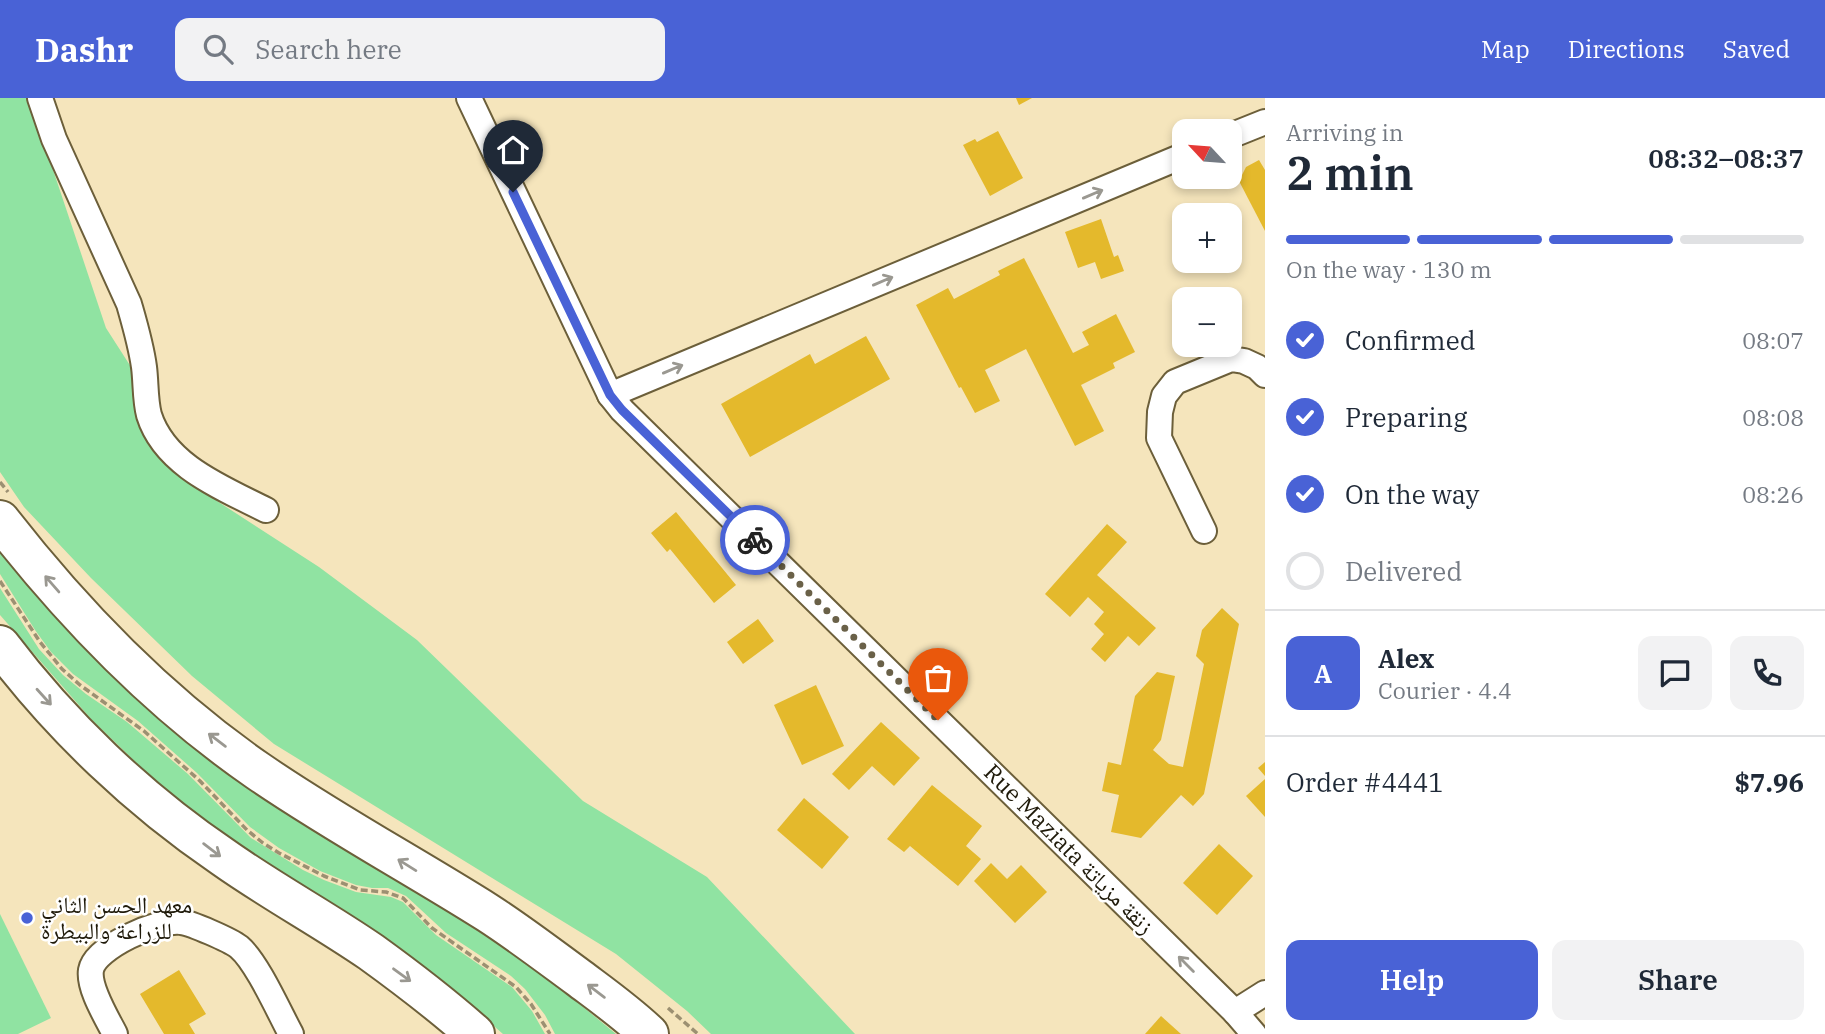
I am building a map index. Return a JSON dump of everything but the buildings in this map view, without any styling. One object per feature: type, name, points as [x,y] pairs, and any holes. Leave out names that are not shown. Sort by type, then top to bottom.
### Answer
[{"type":"main road","points":[[7,510],[26,554],[78,614],[133,670],[194,722],[257,770],[489,914],[620,1009],[657,1019]]},
{"type":"main road","points":[[0,645],[44,698],[85,741],[128,782],[174,820],[221,856],[369,951],[433,998],[475,1034]]},
{"type":"street","points":[[40,98],[54,139],[129,304],[144,365],[149,414],[160,439],[174,456],[211,482],[266,510]]},
{"type":"street","name":"Rue Maziata زنقة مزياتة","points":[[470,98],[610,395],[1235,1012],[1254,1034]]},
{"type":"street","points":[[1242,131],[1265,122]]},
{"type":"street","points":[[610,395],[1172,160]]},
{"type":"street","points":[[1204,531],[1158,438],[1164,396],[1175,382],[1231,359],[1256,366],[1265,375]]},
{"type":"street","points":[[115,1034],[92,985],[91,969],[97,958],[111,946],[160,924],[172,922],[183,922],[238,946],[254,966],[291,1034]]},
{"type":"street","points":[[1235,1012],[1265,993]]},
{"type":"path","points":[[0,482],[7,510]]},
{"type":"path","points":[[0,581],[40,642],[62,668],[80,685],[144,731],[200,781],[247,830],[279,853],[324,876],[360,890],[386,892],[402,898],[432,928],[516,986],[550,1034]]},
{"type":"path","points":[[657,1019],[698,1034]]},
{"type":"green space","points":[[0,98],[29,98],[106,328],[217,501],[319,567],[417,640],[583,801],[707,877],[855,1034],[711,1034],[687,1011],[616,954],[274,744],[192,676],[91,578],[24,507],[0,472]]},
{"type":"green space","points":[[0,550],[403,883],[510,951],[553,982],[616,1034],[555,1034],[545,1015],[511,976],[446,933],[406,896],[388,888],[356,885],[320,871],[279,848],[250,827],[197,773],[138,721],[73,674],[51,652],[0,574]]},
{"type":"green space","points":[[0,588],[39,649],[63,675],[127,722],[188,774],[251,838],[324,880],[356,892],[391,897],[403,902],[436,935],[512,987],[532,1011],[545,1034],[503,1034],[418,963],[207,825],[151,777],[91,719],[0,615]]},
{"type":"green space","points":[[0,914],[51,1018],[18,1034],[0,1034]]},
{"type":"way so far","points":[[755,540],[938,720]]},
{"type":"place","name":"معهد الحسن الثاني للزراعة والبيطرة","points":[[27,918]]},
{"type":"route","points":[[513,192],[610,395],[622,410],[755,540]]}]
